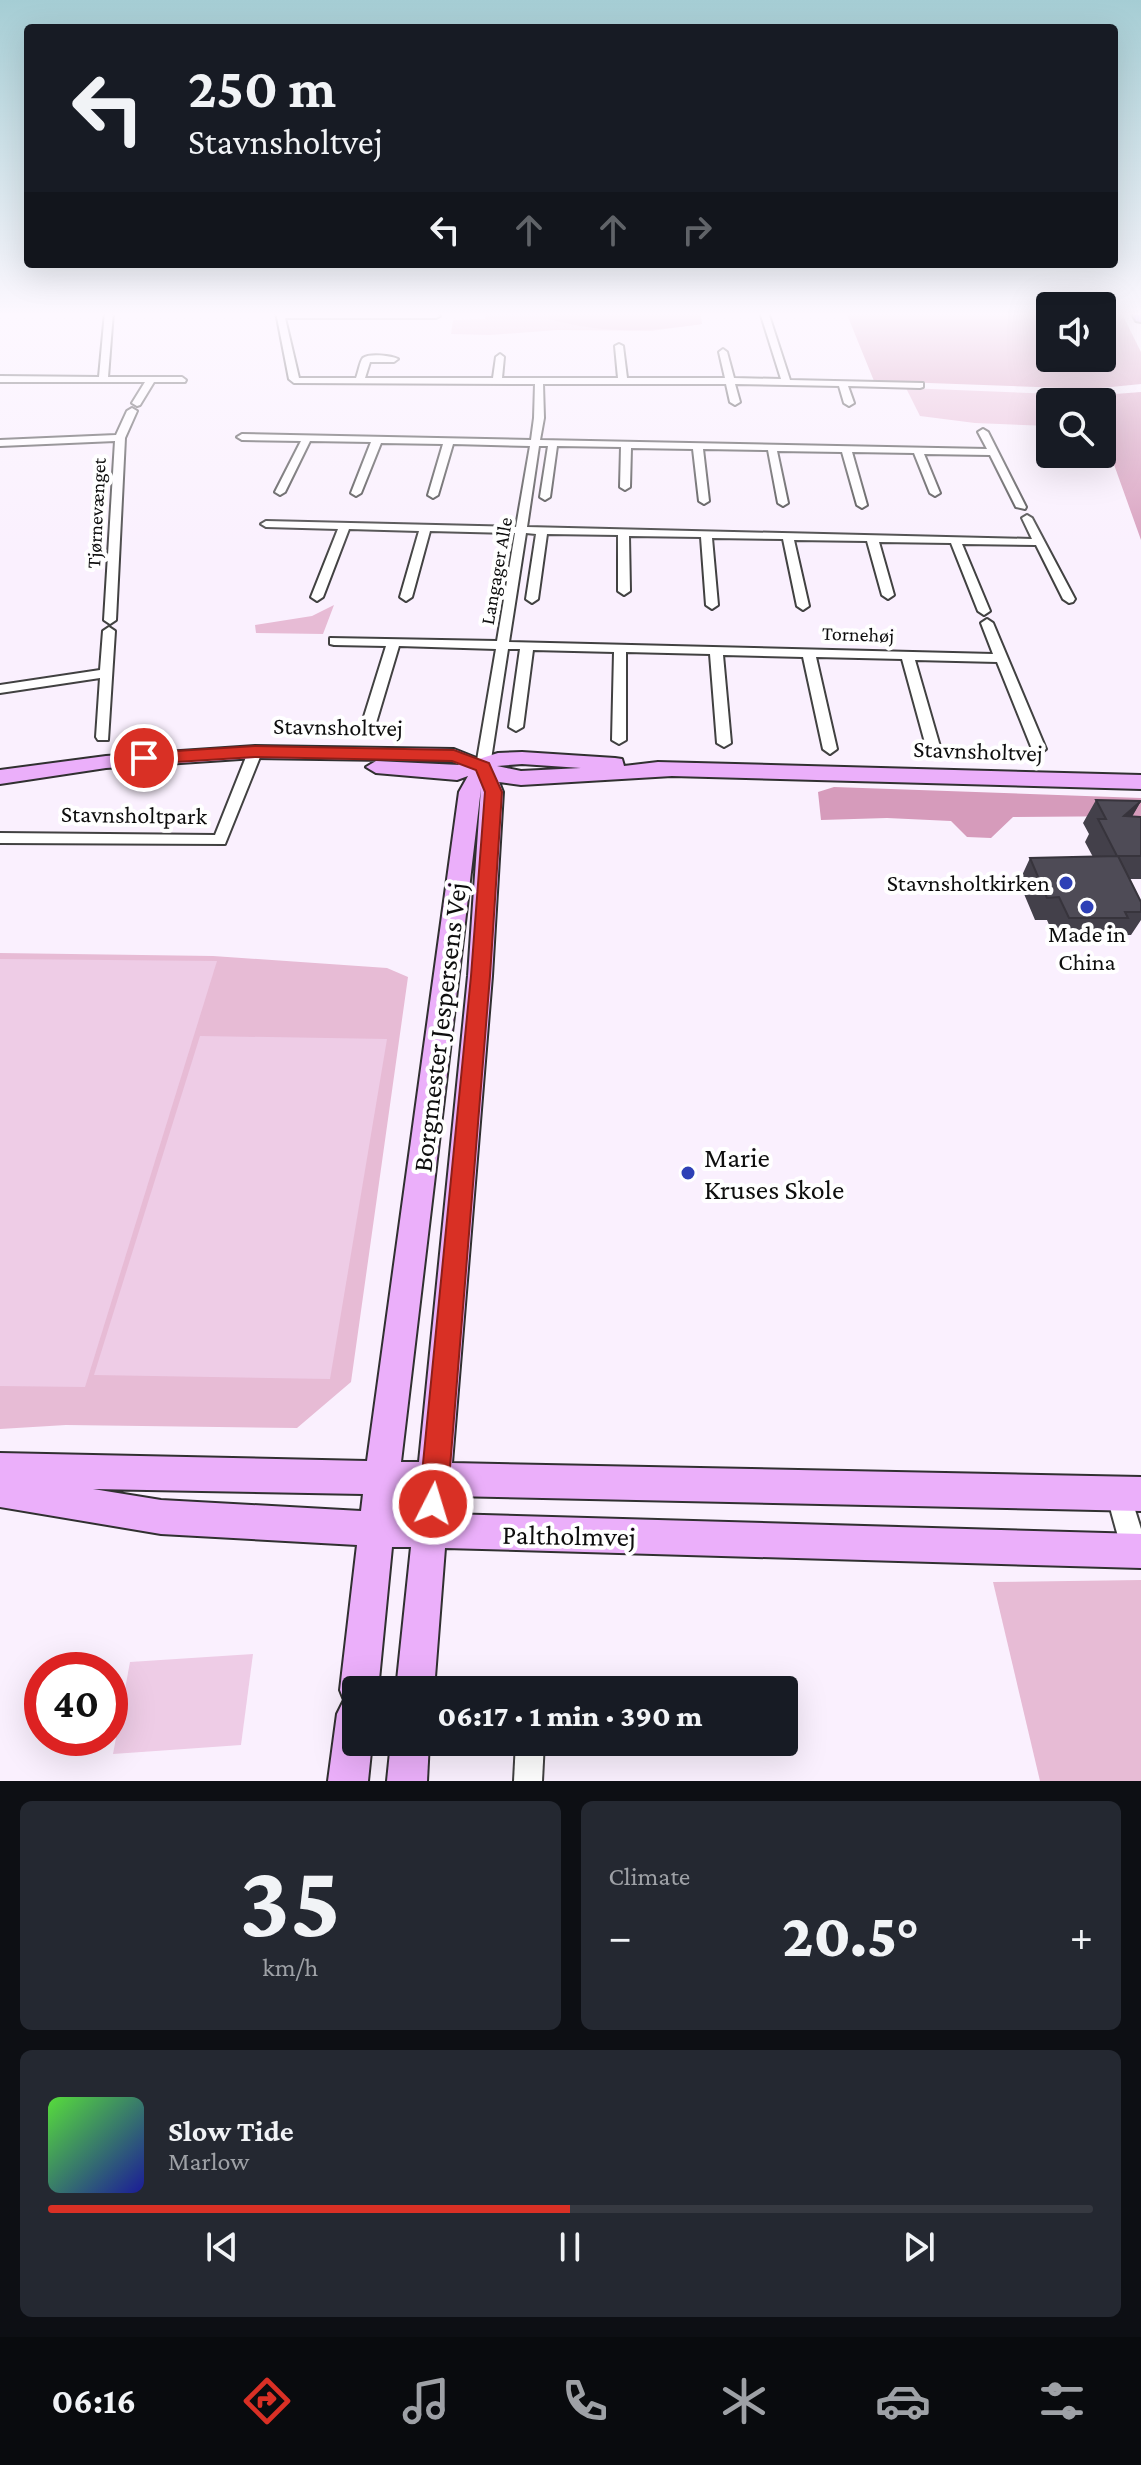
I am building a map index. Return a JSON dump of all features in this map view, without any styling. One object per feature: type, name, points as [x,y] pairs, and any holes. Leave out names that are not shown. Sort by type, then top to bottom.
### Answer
[{"type":"street","name":"Tjørnevænget","points":[[103,737],[120,438],[142,395]]},
{"type":"street","name":"Langager Alle","points":[[483,766],[539,418],[539,395]]},
{"type":"street","points":[[734,395],[735,402]]},
{"type":"street","points":[[847,395],[849,403]]},
{"type":"street","points":[[983,432],[1069,599]]},
{"type":"street","points":[[242,437],[993,452]]},
{"type":"street","points":[[0,443],[120,438]]},
{"type":"street","points":[[280,492],[307,438]]},
{"type":"street","points":[[356,493],[377,440]]},
{"type":"street","points":[[433,495],[449,441]]},
{"type":"street","points":[[545,497],[553,443]]},
{"type":"street","points":[[625,487],[626,445]]},
{"type":"street","points":[[698,446],[704,501]]},
{"type":"street","points":[[772,448],[783,503]]},
{"type":"street","points":[[846,449],[862,505]]},
{"type":"street","points":[[918,451],[935,493]]},
{"type":"street","points":[[266,524],[1039,542]]},
{"type":"street","points":[[317,597],[345,526]]},
{"type":"street","points":[[406,597],[425,528]]},
{"type":"street","points":[[532,599],[542,531]]},
{"type":"street","points":[[623,533],[624,591]]},
{"type":"street","points":[[706,535],[712,605]]},
{"type":"street","points":[[788,536],[803,606]]},
{"type":"street","points":[[872,538],[888,595]]},
{"type":"street","points":[[955,540],[1039,749]]},
{"type":"street","name":"Tornehøj","points":[[334,641],[1002,658]]},
{"type":"street","points":[[369,723],[394,642]]},
{"type":"street","points":[[516,727],[527,646]]},
{"type":"street","points":[[619,740],[620,648]]},
{"type":"street","points":[[716,650],[724,743]]},
{"type":"street","name":"Tornehøj","points":[[809,653],[830,749]]},
{"type":"street","name":"Tornehøj","points":[[907,655],[934,750]]},
{"type":"street","points":[[0,689],[107,673]]},
{"type":"street","name":"Stavnsholtvej","points":[[0,785],[99,771],[252,758]]},
{"type":"street","name":"Stavnsholtvej","points":[[0,777],[131,760],[252,758],[457,773],[483,766],[1141,782]]},
{"type":"street","name":"Stavnsholtpark","points":[[0,838],[220,840],[252,758]]},
{"type":"street","name":"Stavnsholtvej","points":[[483,766],[499,775],[521,778],[670,770]]},
{"type":"street","name":"Borgmester Jespersens Vej","points":[[361,1676],[382,1477],[469,792],[483,766]]},
{"type":"street","name":"Borgmester Jespersens Vej","points":[[416,1676],[485,906],[493,792],[483,766]]},
{"type":"street","points":[[0,1470],[1130,1494],[1138,1551]]},
{"type":"street","name":"Paltholmvej","points":[[0,1490],[161,1517],[430,1532],[1138,1551]]},
{"type":"street","points":[[348,1781],[351,1756]]},
{"type":"street","points":[[407,1781],[409,1756]]},
{"type":"street","points":[[528,1781],[529,1756]]},
{"type":"shaded area","points":[[910,395],[1036,395],[1036,425],[975,423],[920,416]]},
{"type":"shaded area","points":[[1116,395],[1141,395],[1141,540],[1115,468]]},
{"type":"shaded area","points":[[334,605],[323,634],[256,633],[255,625],[312,616]]},
{"type":"shaded area","points":[[834,787],[1141,798],[1141,816],[1013,817],[991,838],[967,837],[951,821],[887,818],[821,820],[818,792]]},
{"type":"shaded area","points":[[0,953],[213,956],[387,968],[408,977],[351,1382],[297,1428],[66,1425],[0,1429]]},
{"type":"shaded area","points":[[0,959],[217,961],[85,1387],[0,1386]]},
{"type":"shaded area","points":[[200,1036],[387,1039],[330,1379],[94,1375]]},
{"type":"shaded area","points":[[1141,1580],[1141,1781],[1040,1781],[993,1582]]},
{"type":"shaded area","points":[[253,1654],[241,1745],[128,1753],[130,1662]]},
{"type":"building","points":[[1096,800],[1141,801],[1124,816],[1141,817],[1141,856],[1118,856],[1141,902],[1141,912],[1125,912],[1128,918],[1069,918],[1059,897],[1047,898],[1030,858],[1117,856],[1098,819],[1106,819]]},
{"type":"place","name":"Stavnsholtkirken","points":[[1066,883]]},
{"type":"place","name":"Made in China","points":[[1087,907]]},
{"type":"place","name":"Marie Kruses Skole","points":[[688,1173]]},
{"type":"route","points":[[144,758],[255,752],[454,755],[483,766],[493,792],[480,976],[433,1504]]}]
